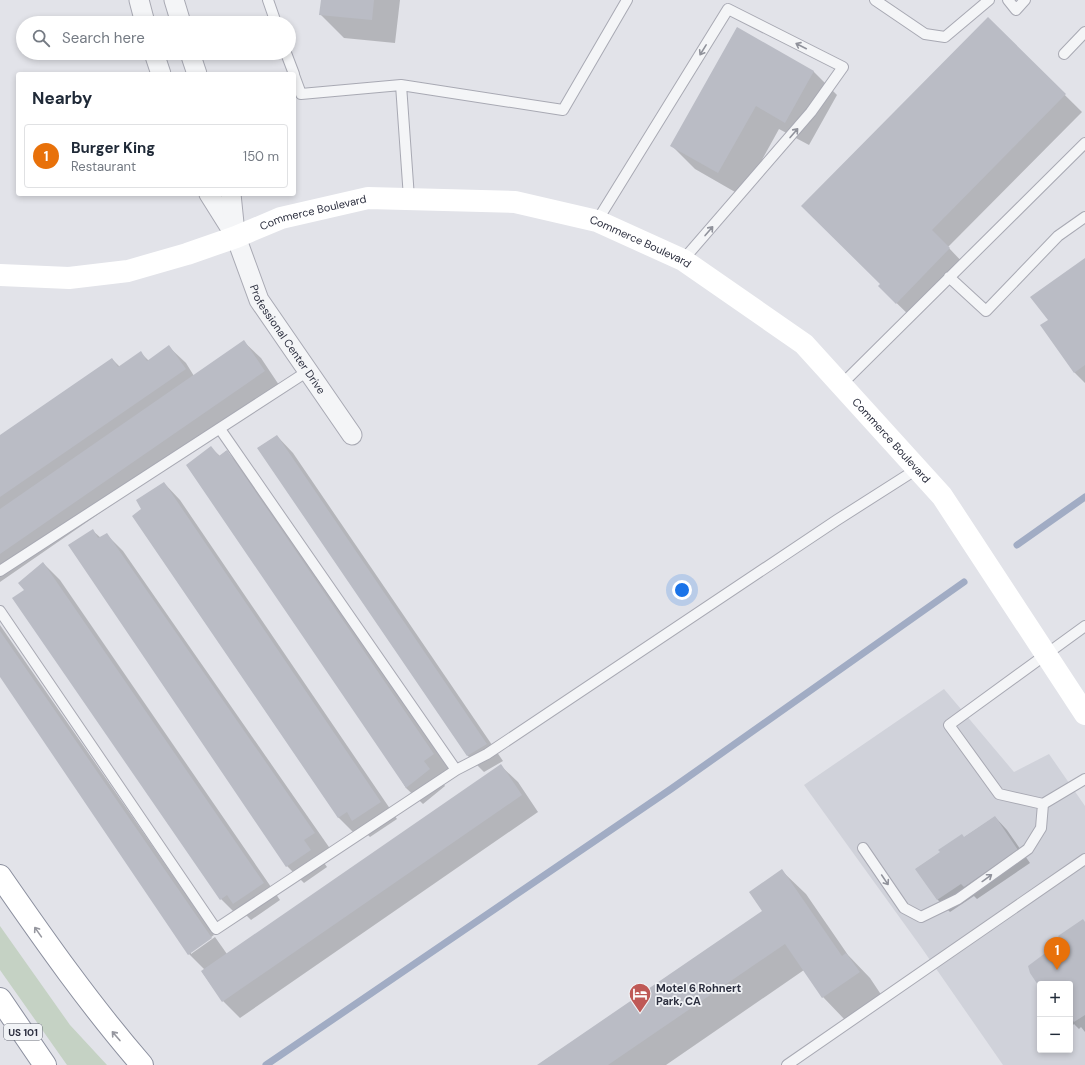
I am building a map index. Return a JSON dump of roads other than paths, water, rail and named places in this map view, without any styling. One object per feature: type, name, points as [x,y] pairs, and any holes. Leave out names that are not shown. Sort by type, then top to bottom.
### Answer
[{"type":"main road","name":"Commerce Boulevard","points":[[0,275],[69,278],[128,271],[187,254],[236,237],[281,218],[368,198],[516,202],[597,221],[683,260],[804,344],[942,496],[1085,714]]},
{"type":"main road","points":[[0,876],[59,961],[112,1030],[142,1065]]},
{"type":"main road","name":"US 101","points":[[0,999],[45,1065]]},
{"type":"street","points":[[139,0],[143,16]]},
{"type":"street","points":[[174,0],[179,16]]},
{"type":"street","points":[[156,60],[160,72]]},
{"type":"street","points":[[192,60],[196,72]]},
{"type":"street","name":"Professional Center Drive","points":[[210,196],[236,237],[260,300],[352,436]]},
{"type":"street","name":"Professional Center Drive","points":[[231,196],[236,237]]},
{"type":"lane","points":[[268,0],[274,16]]},
{"type":"lane","points":[[296,80],[301,94],[401,85],[563,110],[627,0]]},
{"type":"lane","points":[[876,0],[925,34],[945,37],[989,0]]},
{"type":"lane","points":[[1008,0],[1016,10],[1024,0]]},
{"type":"lane","points":[[597,221],[728,9],[843,67],[811,112],[683,260]]},
{"type":"lane","points":[[1064,54],[1085,32]]},
{"type":"lane","points":[[289,60],[293,72]]},
{"type":"lane","points":[[401,85],[409,198]]},
{"type":"lane","points":[[841,385],[948,277],[1085,143]]},
{"type":"lane","points":[[948,277],[986,310],[1058,236],[1085,217]]},
{"type":"lane","points":[[0,571],[308,371]]},
{"type":"lane","points":[[220,429],[456,770]]},
{"type":"lane","points":[[0,611],[216,929],[456,770],[487,754],[837,520],[917,469]]},
{"type":"lane","points":[[1085,626],[949,725],[999,794],[1043,804],[1085,779]]},
{"type":"lane","points":[[863,848],[904,908],[921,917],[958,899],[1028,849],[1041,828],[1043,804]]},
{"type":"lane","points":[[787,1065],[1085,859]]},
{"type":"waterway","points":[[1017,545],[1085,497]]},
{"type":"waterway","points":[[266,1065],[671,789],[964,582]]},
{"type":"place","name":"Burger King","points":[[1057,970]]},
{"type":"place","name":"Motel 6 Rohnert Park, CA","points":[[640,1014]]}]
